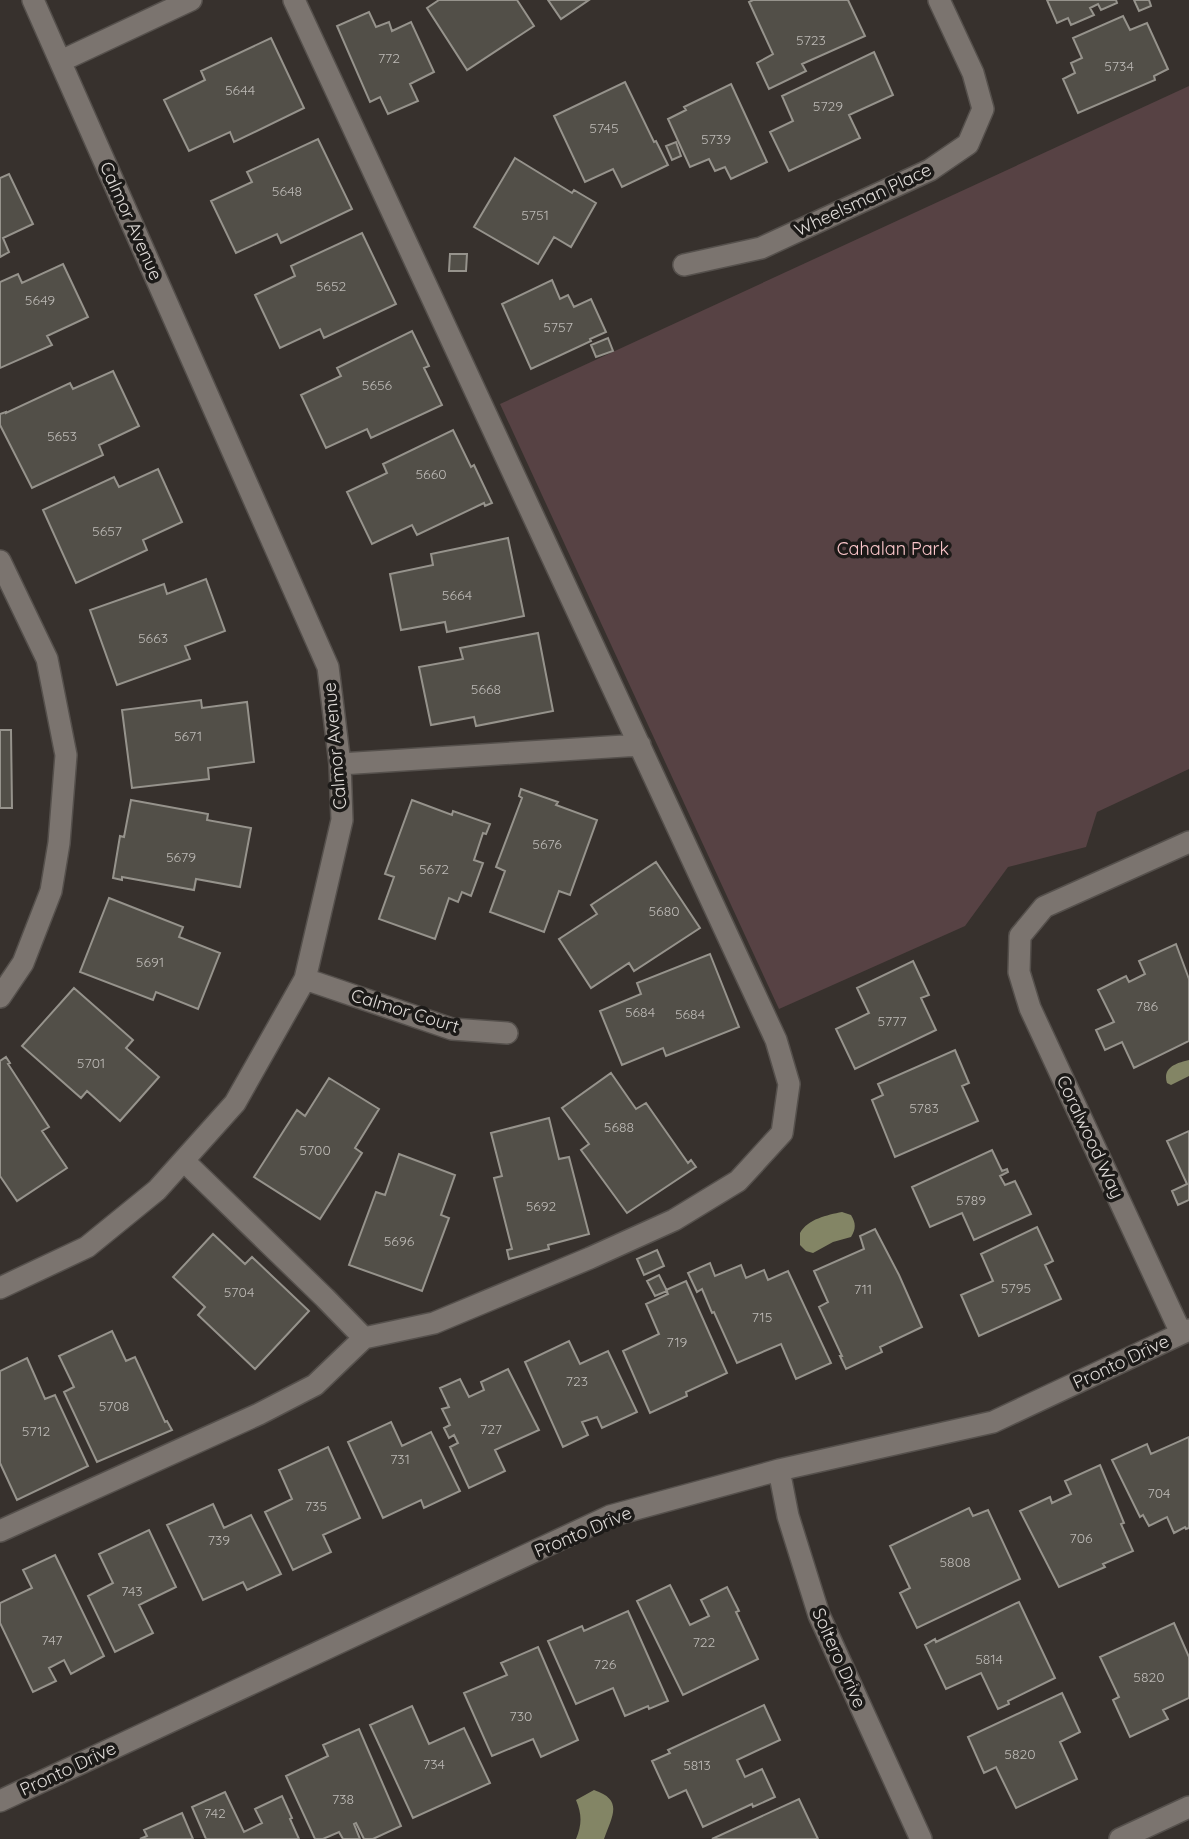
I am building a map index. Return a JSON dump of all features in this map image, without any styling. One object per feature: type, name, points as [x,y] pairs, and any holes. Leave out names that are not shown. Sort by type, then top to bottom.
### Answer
[{"type":"street","name":"Calmor Avenue","points":[[0,1288],[87,1247],[157,1190],[235,1103],[305,979],[342,820],[340,764],[328,667],[33,0]]},
{"type":"street","points":[[61,61],[191,0]]},
{"type":"street","points":[[0,1531],[315,1385],[364,1338],[434,1323],[674,1220],[738,1181],[782,1133],[789,1084],[776,1040],[294,0]]},
{"type":"street","name":"Wheelsman Place","points":[[684,265],[761,248],[930,170],[968,144],[983,109],[973,73],[939,0]]},
{"type":"street","points":[[0,561],[47,659],[66,755],[59,843],[51,891],[23,963],[0,997]]},
{"type":"street","points":[[340,764],[640,746]]},
{"type":"street","name":"Coralwood Way","points":[[1185,1332],[1030,1008],[1019,972],[1020,936],[1044,907],[1189,842]]},
{"type":"street","name":"Calmor Court","points":[[305,979],[452,1029],[507,1033]]},
{"type":"street","points":[[184,1161],[364,1338]]},
{"type":"street","name":"Pronto Drive","points":[[0,1801],[610,1516],[779,1470],[993,1422],[1185,1332]]},
{"type":"street","name":"Soltero Drive","points":[[779,1470],[789,1516],[819,1615],[921,1839]]},
{"type":"street","points":[[1120,1839],[1189,1807]]},
{"type":"green space","name":"Cahalan Park","points":[[1189,86],[1189,769],[1097,812],[1086,847],[1008,867],[965,926],[779,1009],[500,404]]},
{"type":"shaded area","points":[[1189,1060],[1189,1076],[1171,1085],[1167,1083],[1169,1069]]},
{"type":"shaded area","points":[[842,1212],[851,1215],[854,1221],[855,1229],[851,1237],[833,1242],[813,1253],[800,1245],[800,1233],[808,1224],[824,1216]]},
{"type":"shaded area","points":[[594,1790],[603,1794],[612,1804],[610,1823],[604,1839],[576,1839],[580,1820],[576,1800]]},
{"type":"building","points":[[439,0],[517,0],[534,26],[467,70],[427,8]]},
{"type":"building","points":[[548,0],[589,0],[561,19]]},
{"type":"building","points":[[848,0],[865,36],[802,64],[806,71],[769,89],[757,63],[773,54],[749,2]]},
{"type":"building","points":[[1047,0],[1116,0],[1117,3],[1101,10],[1098,4],[1090,8],[1094,15],[1071,25],[1068,18],[1057,23]]},
{"type":"building","points":[[1134,0],[1149,0],[1151,6],[1139,11]]},
{"type":"building","points":[[369,12],[376,27],[389,22],[392,31],[411,22],[434,72],[410,84],[418,101],[388,114],[380,97],[370,102],[337,26]]},
{"type":"building","points":[[1123,16],[1130,30],[1147,23],[1168,69],[1154,76],[1155,80],[1078,113],[1063,79],[1075,73],[1071,63],[1082,58],[1073,38]]},
{"type":"building","points":[[271,38],[304,108],[234,142],[230,132],[189,151],[164,100],[205,80],[201,71]]},
{"type":"building","points":[[874,52],[893,95],[849,115],[860,138],[789,171],[770,132],[793,121],[782,96]]},
{"type":"building","points":[[625,82],[668,165],[622,187],[613,169],[585,182],[554,116]]},
{"type":"building","points":[[731,84],[767,162],[731,179],[725,167],[715,171],[709,159],[690,167],[668,119],[686,110],[684,107]]},
{"type":"building","points":[[318,139],[352,209],[281,243],[277,234],[236,253],[211,201],[252,182],[247,172]]},
{"type":"building","points":[[676,142],[681,156],[672,160],[666,146]]},
{"type":"building","points":[[515,158],[572,193],[574,190],[596,203],[571,247],[554,237],[538,264],[474,227]]},
{"type":"building","points":[[9,174],[33,224],[3,238],[9,252],[0,257],[0,178]]},
{"type":"building","points":[[362,233],[396,304],[324,338],[320,329],[280,348],[255,295],[295,276],[291,266]]},
{"type":"building","points":[[450,254],[467,254],[466,271],[449,271]]},
{"type":"building","points":[[63,264],[88,317],[47,336],[52,345],[0,368],[0,282],[18,274],[22,283]]},
{"type":"building","points":[[552,280],[560,299],[568,295],[574,307],[591,299],[606,332],[531,369],[502,304]]},
{"type":"building","points":[[412,331],[429,366],[424,368],[442,405],[371,438],[367,429],[326,448],[301,395],[341,376],[337,368]]},
{"type":"building","points":[[608,338],[613,351],[596,357],[591,345]]},
{"type":"building","points":[[113,371],[139,426],[99,445],[103,455],[32,488],[0,425],[0,414],[70,383],[73,389]]},
{"type":"building","points":[[453,430],[492,503],[485,506],[484,503],[417,535],[412,525],[372,544],[347,492],[387,473],[383,464]]},
{"type":"building","points":[[158,469],[182,522],[143,540],[147,550],[76,583],[43,510],[114,477],[119,487]]},
{"type":"building","points":[[508,538],[524,616],[447,632],[445,622],[401,630],[390,574],[433,565],[431,554]]},
{"type":"building","points":[[206,579],[225,631],[185,646],[190,659],[117,685],[90,610],[164,584],[167,594]]},
{"type":"building","points":[[538,633],[553,711],[476,726],[474,717],[431,725],[419,667],[463,659],[460,648]]},
{"type":"building","points":[[201,700],[202,708],[247,702],[254,762],[208,768],[209,779],[132,788],[122,710]]},
{"type":"building","points":[[0,730],[11,730],[12,808],[0,808]]},
{"type":"building","points":[[521,789],[597,820],[570,895],[559,891],[544,932],[490,912],[505,871],[496,867],[522,798],[519,796]]},
{"type":"building","points":[[131,800],[208,814],[207,820],[251,828],[240,887],[196,879],[194,890],[122,877],[122,880],[113,878],[120,836],[124,837]]},
{"type":"building","points":[[412,800],[452,815],[453,811],[490,824],[486,834],[483,833],[474,860],[483,863],[471,896],[462,892],[458,902],[449,898],[435,939],[379,919],[394,877],[385,874]]},
{"type":"building","points":[[656,862],[700,928],[634,971],[629,963],[591,988],[559,939],[597,914],[591,905]]},
{"type":"building","points":[[109,898],[183,927],[179,937],[220,953],[198,1009],[156,992],[153,1000],[80,972]]},
{"type":"building","points":[[1176,944],[1189,979],[1189,1041],[1134,1068],[1122,1042],[1105,1050],[1096,1030],[1114,1022],[1098,990],[1126,976],[1129,982],[1145,974],[1139,961]]},
{"type":"building","points":[[710,954],[739,1027],[666,1056],[663,1048],[622,1065],[600,1011],[641,994],[637,983]]},
{"type":"building","points":[[913,961],[929,995],[921,998],[936,1030],[855,1069],[836,1029],[869,1013],[857,988]]},
{"type":"building","points":[[74,988],[133,1040],[126,1048],[159,1077],[120,1121],[87,1091],[81,1098],[22,1046]]},
{"type":"building","points":[[955,1050],[969,1083],[962,1086],[978,1121],[895,1157],[872,1100],[883,1095],[878,1084]]},
{"type":"building","points":[[6,1057],[49,1127],[42,1131],[67,1168],[17,1201],[0,1176],[0,1061]]},
{"type":"building","points":[[611,1073],[636,1109],[646,1103],[688,1163],[691,1160],[696,1167],[627,1213],[581,1150],[589,1144],[562,1108]]},
{"type":"building","points":[[329,1078],[379,1109],[355,1148],[362,1153],[320,1219],[254,1177],[297,1110],[305,1116]]},
{"type":"building","points":[[549,1118],[559,1159],[569,1157],[589,1234],[548,1245],[549,1249],[509,1259],[507,1250],[512,1249],[494,1178],[502,1176],[491,1133]]},
{"type":"building","points":[[1189,1131],[1189,1200],[1178,1205],[1172,1191],[1187,1184],[1167,1141]]},
{"type":"building","points":[[992,1150],[1002,1171],[1007,1169],[1008,1172],[1000,1176],[1005,1185],[1015,1181],[1031,1214],[974,1240],[962,1213],[930,1227],[912,1187]]},
{"type":"building","points":[[399,1154],[455,1175],[441,1215],[449,1218],[422,1291],[349,1265],[376,1192],[385,1195]]},
{"type":"building","points":[[1037,1227],[1053,1261],[1045,1265],[1061,1299],[979,1336],[961,1295],[993,1281],[981,1254]]},
{"type":"building","points":[[875,1229],[922,1327],[880,1347],[882,1352],[846,1369],[819,1307],[828,1302],[814,1271],[864,1249],[860,1236]]},
{"type":"building","points":[[213,1234],[245,1264],[252,1257],[309,1311],[255,1369],[198,1315],[205,1307],[173,1277]]},
{"type":"building","points":[[657,1250],[664,1266],[644,1275],[637,1259]]},
{"type":"building","points":[[710,1263],[715,1276],[741,1265],[746,1278],[764,1270],[768,1280],[788,1271],[831,1363],[796,1379],[781,1344],[737,1363],[702,1289],[697,1292],[688,1273]]},
{"type":"building","points":[[659,1275],[667,1291],[655,1296],[647,1281]]},
{"type":"building","points":[[686,1281],[727,1373],[650,1413],[623,1351],[659,1334],[646,1304],[668,1294],[666,1290]]},
{"type":"building","points":[[112,1331],[126,1361],[135,1357],[165,1422],[167,1421],[172,1430],[97,1462],[64,1392],[74,1387],[59,1356]]},
{"type":"building","points":[[569,1341],[580,1364],[608,1351],[637,1412],[602,1428],[597,1417],[582,1422],[588,1435],[563,1447],[525,1362]]},
{"type":"building","points":[[27,1358],[45,1399],[55,1395],[88,1466],[17,1500],[0,1463],[0,1371]]},
{"type":"building","points":[[508,1369],[539,1430],[495,1450],[505,1471],[469,1488],[450,1447],[458,1443],[454,1435],[449,1438],[444,1428],[450,1425],[442,1409],[449,1407],[440,1388],[460,1379],[469,1397],[484,1390],[481,1382]]},
{"type":"building","points":[[391,1422],[402,1446],[431,1432],[460,1491],[424,1508],[421,1500],[383,1518],[348,1442]]},
{"type":"building","points":[[1189,1437],[1189,1528],[1185,1527],[1174,1533],[1167,1517],[1149,1526],[1143,1515],[1140,1517],[1112,1460],[1147,1444],[1151,1454]]},
{"type":"building","points":[[328,1447],[360,1518],[323,1535],[331,1552],[293,1570],[265,1512],[292,1499],[279,1470]]},
{"type":"building","points":[[1100,1465],[1133,1551],[1103,1564],[1105,1567],[1059,1587],[1020,1511],[1050,1497],[1052,1503],[1071,1494],[1065,1481]]},
{"type":"building","points":[[213,1504],[224,1528],[251,1515],[281,1574],[247,1590],[243,1582],[203,1600],[167,1525]]},
{"type":"building","points":[[969,1508],[973,1516],[988,1510],[1020,1579],[917,1628],[900,1593],[910,1588],[890,1546]]},
{"type":"building","points":[[149,1530],[176,1587],[139,1605],[153,1633],[115,1652],[88,1596],[113,1583],[99,1554]]},
{"type":"building","points":[[55,1555],[104,1656],[71,1674],[64,1660],[49,1668],[56,1681],[33,1692],[0,1623],[0,1603],[32,1588],[23,1570]]},
{"type":"building","points":[[670,1585],[690,1625],[709,1616],[701,1600],[727,1587],[758,1659],[683,1695],[637,1601]]},
{"type":"building","points":[[1019,1602],[1055,1678],[1008,1701],[1009,1704],[998,1709],[981,1673],[946,1689],[925,1645]]},
{"type":"building","points":[[628,1611],[668,1701],[625,1716],[613,1688],[576,1704],[548,1641],[582,1626],[584,1631]]},
{"type":"building","points":[[1174,1623],[1189,1657],[1189,1698],[1163,1710],[1168,1719],[1130,1737],[1113,1700],[1119,1697],[1100,1657]]},
{"type":"building","points":[[538,1647],[578,1740],[541,1757],[533,1739],[492,1756],[464,1693],[507,1675],[501,1663]]},
{"type":"building","points":[[1062,1693],[1080,1732],[1060,1742],[1077,1779],[1016,1808],[996,1767],[984,1773],[968,1737]]},
{"type":"building","points":[[764,1705],[780,1740],[737,1760],[745,1777],[762,1769],[775,1797],[753,1807],[752,1804],[703,1827],[686,1790],[669,1798],[652,1761],[670,1753],[668,1750]]},
{"type":"building","points":[[412,1706],[429,1744],[464,1728],[490,1783],[413,1818],[370,1725]]},
{"type":"building","points":[[359,1729],[401,1826],[373,1839],[364,1839],[356,1823],[354,1824],[360,1839],[343,1839],[339,1832],[323,1839],[315,1839],[286,1776],[328,1756],[323,1745]]},
{"type":"building","points":[[225,1792],[244,1832],[262,1823],[255,1809],[282,1796],[299,1839],[206,1839],[192,1807]]},
{"type":"building","points":[[799,1799],[818,1839],[712,1839]]},
{"type":"building","points":[[182,1813],[193,1839],[140,1839],[147,1836],[144,1830]]}]
